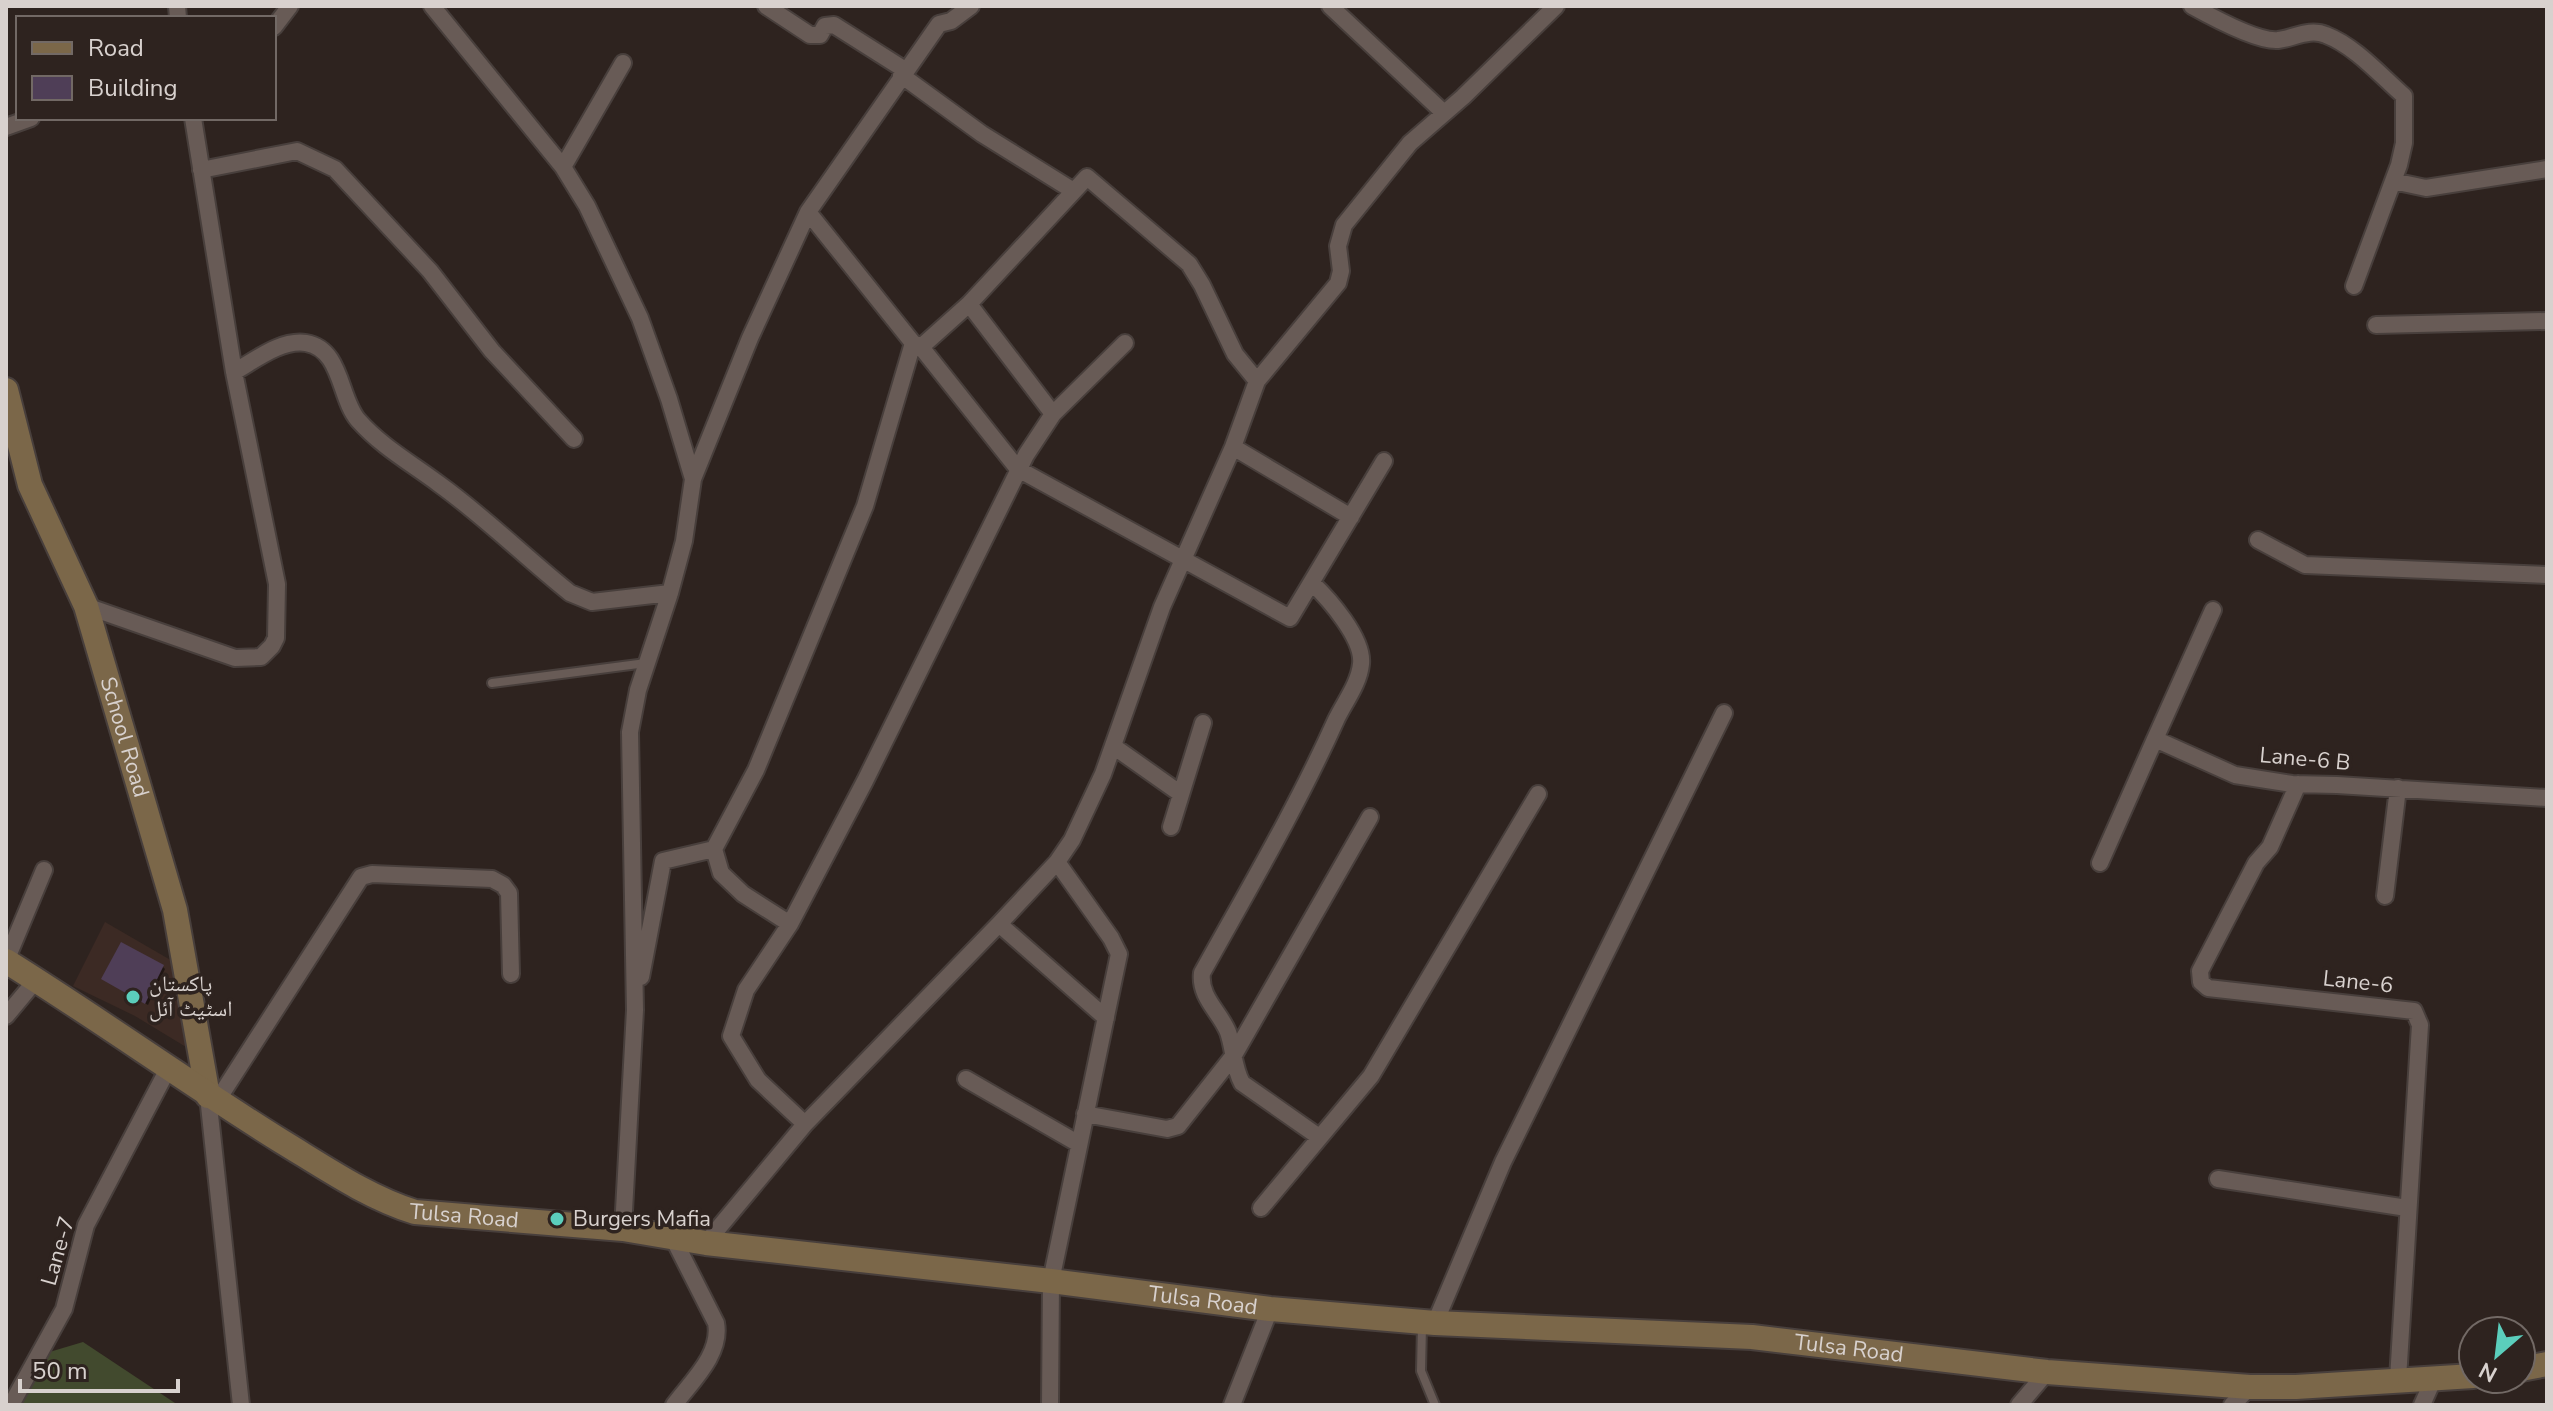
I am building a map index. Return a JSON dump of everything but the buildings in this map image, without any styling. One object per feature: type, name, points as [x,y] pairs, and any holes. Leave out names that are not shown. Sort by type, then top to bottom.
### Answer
[{"type":"main road","name":"School Road","points":[[6,390],[30,485],[86,606],[175,910],[212,1098]]},
{"type":"main road","name":"Tulsa Road","points":[[6,961],[212,1098],[386,1203],[415,1212],[623,1229],[706,1243],[1270,1309],[1428,1322],[1752,1337],[2047,1372],[2250,1387],[2457,1377]]},
{"type":"street","points":[[276,24],[290,6]]},
{"type":"street","points":[[432,6],[563,167],[587,206],[640,318],[693,479]]},
{"type":"street","points":[[766,6],[810,35],[820,35],[825,26],[834,25],[982,134],[1072,190]]},
{"type":"street","points":[[623,1229],[635,1010],[630,732],[632,711],[684,541],[693,479],[750,338],[808,212],[939,24],[951,21],[971,6]]},
{"type":"street","points":[[1330,6],[1444,113]]},
{"type":"street","points":[[706,1243],[805,1124],[1057,862],[1088,809],[1162,607],[1233,447],[1257,381],[1338,283],[1341,271],[1338,246],[1344,225],[1410,143],[1556,6]]},
{"type":"street","points":[[2192,6],[2248,32],[2275,40],[2304,33],[2324,33],[2354,53],[2404,96],[2404,143],[2354,286]]},
{"type":"street","points":[[563,167],[623,63]]},
{"type":"street","points":[[6,127],[25,120]]},
{"type":"street","points":[[86,606],[235,658],[261,657],[272,646],[277,629],[277,584],[234,372],[193,120]]},
{"type":"street","points":[[201,170],[297,151],[335,169],[430,271],[492,351],[574,439]]},
{"type":"street","points":[[2393,181],[2426,188],[2547,169]]},
{"type":"street","points":[[790,924],[743,894],[721,873],[714,849],[756,770],[865,506],[917,345],[969,304],[1087,177],[1189,264],[1235,354],[1257,381]]},
{"type":"street","points":[[808,212],[1018,469],[1290,618],[1384,461]]},
{"type":"street","points":[[969,304],[1053,414]]},
{"type":"street","points":[[2376,325],[2547,321]]},
{"type":"street","points":[[234,372],[284,344],[306,343],[321,350],[331,361],[355,417],[382,445],[440,485],[570,593],[592,602],[670,593]]},
{"type":"street","points":[[805,1124],[758,1080],[731,1036],[746,990],[790,924],[885,740],[1018,469],[1053,414],[1125,343]]},
{"type":"street","points":[[1233,447],[1351,517]]},
{"type":"street","points":[[2258,540],[2305,565],[2547,575]]},
{"type":"street","points":[[1312,583],[1330,600],[1357,643],[1362,663],[1323,750],[1202,973],[1204,992],[1226,1028],[1236,1072],[1242,1083],[1319,1137]]},
{"type":"street","points":[[2100,863],[2213,610]]},
{"type":"street","points":[[1428,1322],[1503,1162],[1724,713]]},
{"type":"street","points":[[1171,827],[1203,723]]},
{"type":"street","name":"Lane-6 B","points":[[2155,739],[2235,775],[2298,784],[2547,798]]},
{"type":"street","points":[[1113,746],[1181,794]]},
{"type":"street","name":"Lane-6","points":[[2298,784],[2270,847],[2256,863],[2200,971],[2201,982],[2208,988],[2414,1011],[2420,1025],[2398,1379]]},
{"type":"street","points":[[2385,896],[2398,788]]},
{"type":"street","points":[[1261,1208],[1371,1076],[1538,794]]},
{"type":"street","points":[[1085,1114],[1167,1129],[1178,1126],[1234,1055],[1370,817]]},
{"type":"street","points":[[635,1010],[663,861],[714,849]]},
{"type":"street","points":[[1050,1405],[1051,1281],[1119,954],[1057,862]]},
{"type":"street","points":[[6,961],[44,870]]},
{"type":"street","points":[[241,1405],[212,1098],[361,877],[372,874],[492,879],[503,885],[509,893],[511,974]]},
{"type":"street","points":[[999,924],[1106,1018]]},
{"type":"street","points":[[6,1016],[36,980]]},
{"type":"street","name":"Lane-7","points":[[11,1405],[64,1309],[86,1225],[169,1067]]},
{"type":"street","points":[[966,1079],[1079,1144]]},
{"type":"street","points":[[2218,1179],[2407,1208]]},
{"type":"street","points":[[673,1238],[718,1331],[708,1360],[674,1405]]},
{"type":"street","points":[[1232,1405],[1270,1309]]},
{"type":"street","points":[[2019,1405],[2047,1372]]},
{"type":"street","points":[[2422,1405],[2434,1378]]},
{"type":"street","points":[[2232,1405],[2250,1387]]},
{"type":"lane","points":[[492,683],[647,663]]},
{"type":"lane","points":[[1428,1322],[1421,1371],[1435,1405]]},
{"type":"shaded area","name":"پاکستان اسٹیٹ آئل","points":[[105,922],[174,962],[186,1047],[135,1016],[73,986]]},
{"type":"green space","points":[[83,1342],[178,1405],[26,1405],[14,1396],[36,1356]]},
{"type":"place","name":"پاکستان اسٹیٹ آئل","points":[[133,997]]},
{"type":"place","name":"Burgers Mafia","points":[[557,1219]]}]
